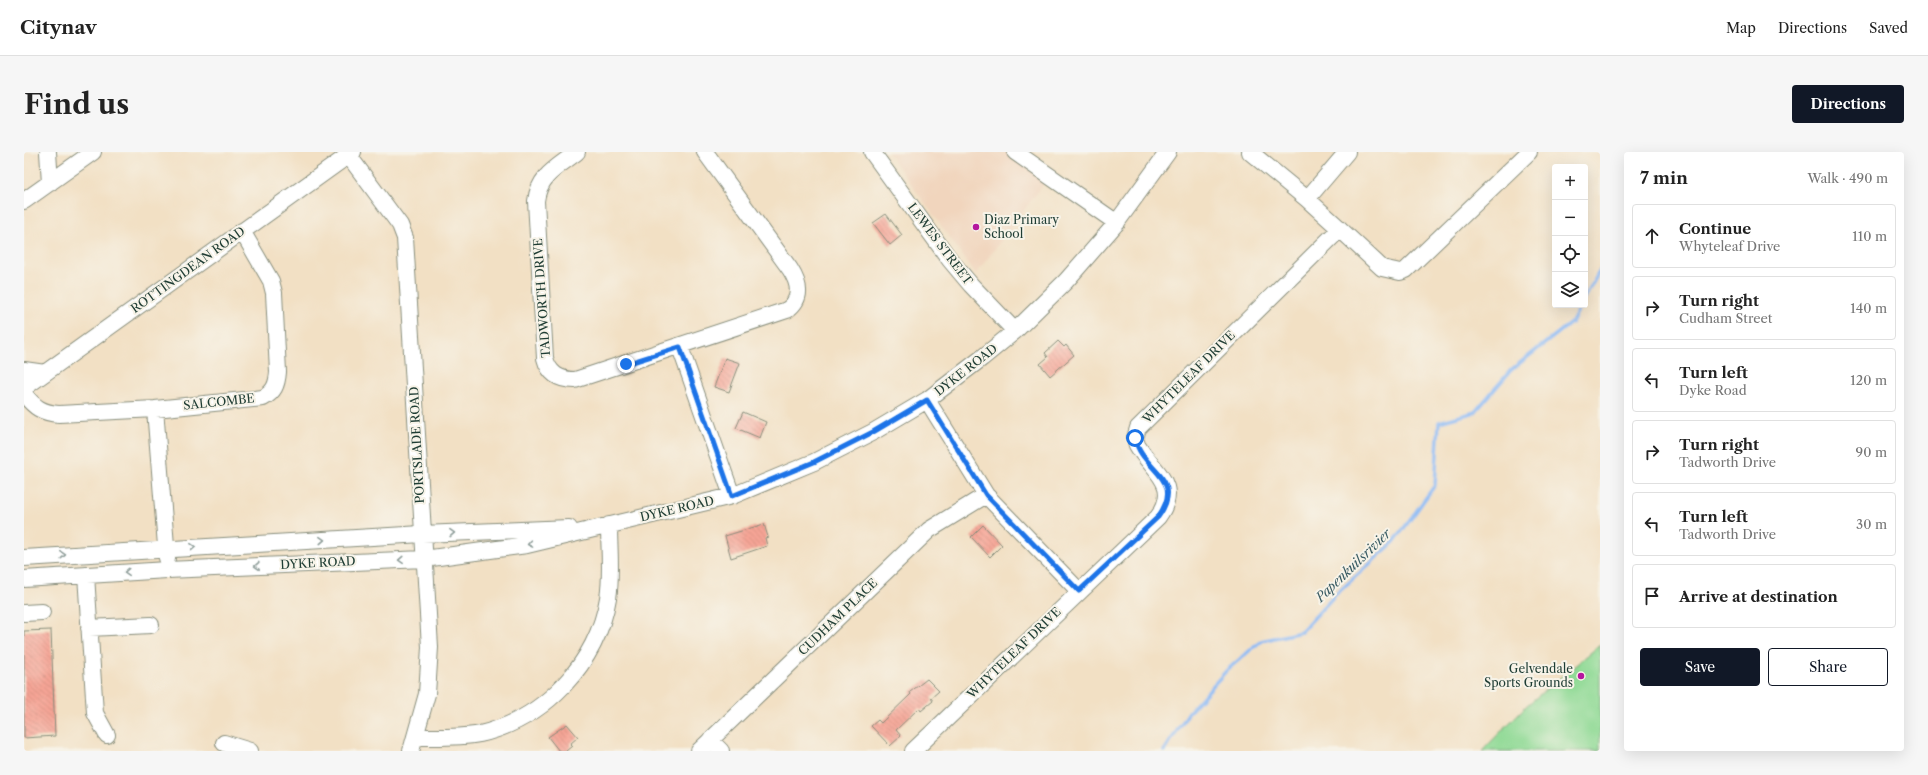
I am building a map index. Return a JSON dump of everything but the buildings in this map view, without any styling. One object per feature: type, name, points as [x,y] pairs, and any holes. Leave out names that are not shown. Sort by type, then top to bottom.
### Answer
[{"type":"street","points":[[48,152],[50,183]]},
{"type":"street","points":[[24,201],[93,152]]},
{"type":"street","name":"TADWORTH DRIVE","points":[[578,152],[540,183],[536,201],[546,363],[551,372],[558,377],[576,380],[680,347],[787,310],[793,305],[798,294],[796,279],[705,152]]},
{"type":"street","name":"LEWES STREET","points":[[872,152],[950,260],[971,285],[1015,331]]},
{"type":"street","points":[[1015,152],[1117,223]]},
{"type":"street","name":"DYKE ROAD","points":[[24,579],[167,570],[424,558],[527,544],[732,496],[814,462],[873,432],[927,400],[1015,331],[1066,281],[1117,223],[1168,152]]},
{"type":"street","points":[[1250,152],[1307,199],[1382,268],[1400,272],[1406,270],[1529,152]]},
{"type":"street","points":[[1307,199],[1347,152]]},
{"type":"street","name":"ROTTINGDEAN ROAD","points":[[24,388],[349,153]]},
{"type":"street","name":"PORTSLADE ROAD","points":[[349,153],[400,225],[405,238],[430,647],[427,694],[414,744]]},
{"type":"street","name":"WHYTELEAF DRIVE","points":[[913,751],[1158,517],[1168,498],[1166,483],[1136,445],[1136,434],[1142,423],[1340,229]]},
{"type":"street","name":"SALCOMBE","points":[[24,394],[36,407],[49,413],[155,409],[263,398],[274,389],[277,383],[274,293],[265,269],[242,231]]},
{"type":"street","points":[[680,347],[732,496]]},
{"type":"street","points":[[24,370],[45,373]]},
{"type":"street","points":[[927,400],[986,495],[1079,591]]},
{"type":"street","points":[[155,409],[167,549],[167,570]]},
{"type":"street","name":"CUDHAM PLACE","points":[[710,747],[929,530],[986,495]]},
{"type":"street","points":[[414,744],[490,731],[528,715],[539,708],[562,688],[579,668],[589,651],[604,614],[609,586],[608,525]]},
{"type":"street","name":"DYKE ROAD","points":[[24,558],[422,534],[608,525]]},
{"type":"street","points":[[86,575],[95,713],[107,735]]},
{"type":"street","points":[[24,613],[42,612]]},
{"type":"street","points":[[89,628],[151,625]]},
{"type":"street","points":[[224,743],[250,751]]},
{"type":"shaded area","name":"Diaz Primary School","points":[[888,152],[1006,152],[1046,181],[976,274]]},
{"type":"green space","name":"Gelvendale Sports Grounds","points":[[1600,645],[1600,751],[1482,751],[1526,706]]},
{"type":"waterway","name":"Papenkuilsrivier","points":[[1588,292],[1600,270]]},
{"type":"waterway","name":"Papenkuilsrivier","points":[[1164,751],[1189,712],[1227,670],[1261,641],[1301,632],[1334,596],[1394,542],[1435,485],[1439,422],[1475,412],[1511,370],[1572,322],[1579,308]]},
{"type":"place","name":"Diaz Primary School","points":[[976,227]]},
{"type":"place","name":"Gelvendale Sports Grounds","points":[[1581,676]]},
{"type":"route","points":[[626,364],[680,347],[732,496],[814,462],[873,432],[927,400],[986,495],[1079,591],[1158,517],[1166,504],[1168,489],[1166,483],[1136,445],[1135,438]]}]
